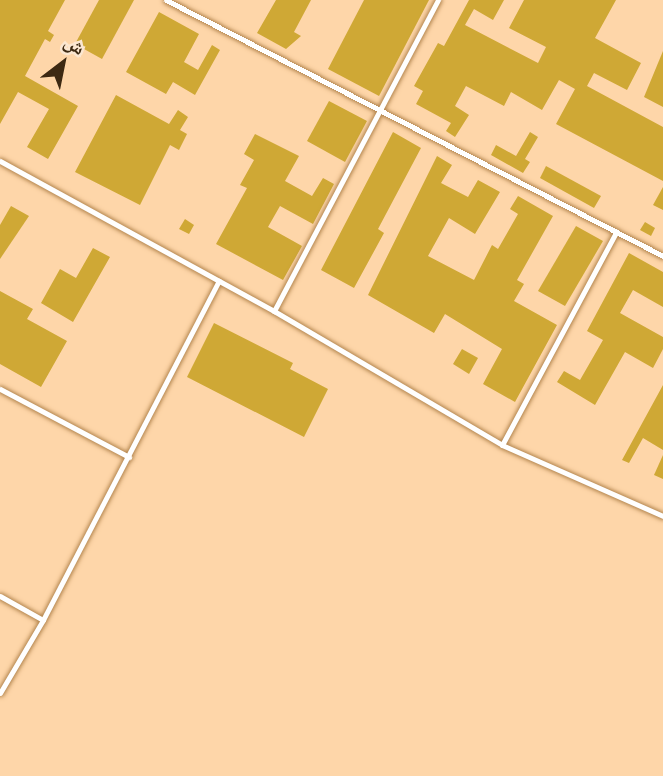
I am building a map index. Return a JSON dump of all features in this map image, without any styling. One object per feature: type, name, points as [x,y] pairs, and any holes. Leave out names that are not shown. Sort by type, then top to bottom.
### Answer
[{"type":"lane","points":[[166,0],[663,257]]},
{"type":"lane","points":[[274,311],[438,0]]},
{"type":"lane","points":[[0,162],[274,311],[502,445],[663,516]]},
{"type":"lane","points":[[502,445],[616,232]]},
{"type":"lane","points":[[0,693],[43,620],[219,281]]},
{"type":"lane","points":[[0,390],[129,457]]},
{"type":"lane","points":[[0,596],[43,620]]},
{"type":"building","points":[[0,0],[65,0],[48,31],[54,35],[50,42],[45,39],[25,76],[78,106],[48,159],[27,147],[49,109],[18,92],[0,124]]},
{"type":"building","points":[[99,0],[134,0],[102,59],[75,44]]},
{"type":"building","points":[[276,0],[311,0],[294,32],[301,36],[286,49],[257,33]]},
{"type":"building","points":[[364,0],[429,0],[379,96],[328,69]]},
{"type":"building","points":[[469,0],[504,0],[493,20],[474,9],[465,25],[538,63],[546,47],[509,28],[524,0],[616,0],[595,38],[641,63],[627,90],[594,73],[587,86],[663,127],[663,181],[556,124],[575,89],[559,80],[542,110],[511,92],[504,106],[466,86],[455,106],[469,115],[455,137],[446,131],[451,123],[416,104],[423,91],[414,86],[438,43],[444,46]]},
{"type":"building","points":[[159,12],[199,34],[184,62],[198,70],[212,45],[220,50],[195,95],[173,82],[166,94],[126,72]]},
{"type":"building","points":[[663,51],[663,107],[644,97]]},
{"type":"building","points":[[116,95],[169,124],[178,110],[188,117],[180,130],[187,134],[179,150],[170,145],[140,205],[75,172]]},
{"type":"building","points":[[329,101],[367,121],[345,162],[307,141]]},
{"type":"building","points":[[393,132],[421,148],[378,229],[384,233],[354,288],[321,270]]},
{"type":"building","points":[[530,132],[538,137],[525,159],[530,162],[523,173],[491,155],[496,145],[516,156]]},
{"type":"building","points":[[255,134],[299,156],[285,181],[312,196],[323,178],[334,184],[313,224],[280,206],[268,227],[302,246],[283,280],[216,244],[247,188],[240,185],[254,160],[244,154]]},
{"type":"building","points":[[437,156],[452,165],[441,183],[468,197],[478,180],[500,192],[475,234],[449,218],[428,256],[474,280],[492,245],[498,249],[518,214],[510,209],[518,196],[553,216],[517,280],[524,284],[514,301],[557,325],[515,402],[483,384],[502,349],[445,314],[434,333],[368,295]]},
{"type":"building","points":[[546,166],[601,196],[594,208],[540,178]]},
{"type":"building","points":[[663,187],[663,210],[653,205]]},
{"type":"building","points":[[11,206],[29,216],[0,259],[0,225]]},
{"type":"building","points":[[185,219],[194,225],[189,234],[179,229]]},
{"type":"building","points":[[645,222],[655,228],[651,236],[640,230]]},
{"type":"building","points":[[576,226],[603,241],[565,306],[538,291]]},
{"type":"building","points":[[93,248],[110,257],[73,322],[41,303],[60,269],[76,278]]},
{"type":"building","points":[[629,253],[663,272],[663,307],[633,290],[620,313],[663,337],[663,349],[653,368],[625,352],[595,405],[557,382],[564,371],[580,380],[603,340],[587,331]]},
{"type":"building","points":[[0,291],[33,309],[27,319],[67,341],[41,387],[0,364]]},
{"type":"building","points":[[214,323],[293,363],[290,369],[328,389],[304,437],[187,377]]},
{"type":"building","points":[[462,349],[478,358],[469,374],[453,364]]},
{"type":"building","points":[[663,385],[663,450],[643,438],[629,463],[622,460]]},
{"type":"building","points":[[663,455],[663,479],[654,475]]}]
